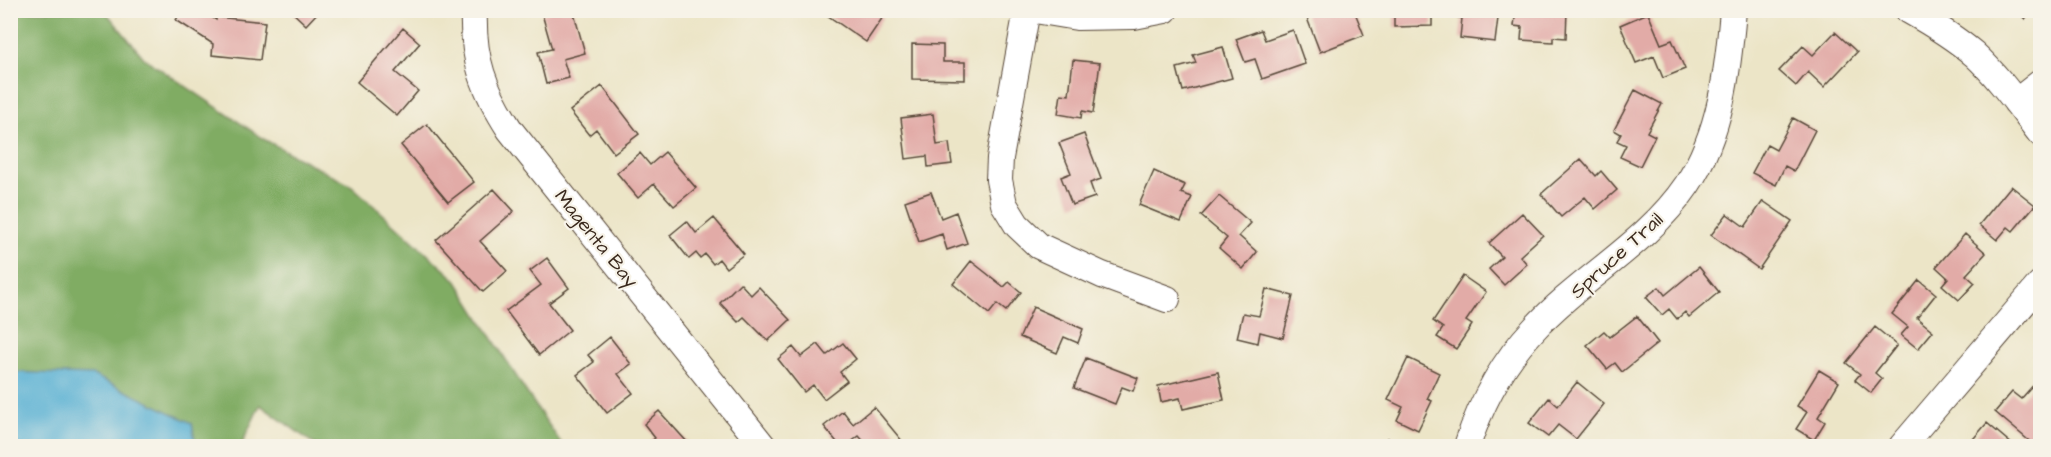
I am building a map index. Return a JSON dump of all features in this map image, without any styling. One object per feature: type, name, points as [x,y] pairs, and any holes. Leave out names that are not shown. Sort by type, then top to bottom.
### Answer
[{"type":"street","name":"Magenta Bay","points":[[474,10],[473,33],[479,68],[491,100],[510,130],[763,447]]},
{"type":"street","points":[[1027,10],[1000,158],[999,180],[1004,204],[1017,225],[1039,246],[1102,275],[1167,299]]},
{"type":"street","points":[[1035,10],[1077,17],[1134,16],[1166,10]]},
{"type":"street","name":"Spruce Trail","points":[[1467,447],[1487,397],[1508,360],[1535,328],[1632,246],[1660,218],[1686,185],[1706,150],[1718,112],[1728,72],[1733,10]]},
{"type":"street","points":[[1908,10],[1940,29],[1974,55],[2040,133]]},
{"type":"street","points":[[2016,102],[2040,83]]},
{"type":"street","points":[[1902,447],[2040,284]]},
{"type":"green space","points":[[10,11],[105,11],[144,58],[267,141],[352,186],[456,280],[563,446],[317,446],[260,405],[241,446],[11,446]]},
{"type":"water","points":[[11,372],[93,375],[192,423],[196,446],[11,446]]},
{"type":"building","points":[[182,10],[200,10],[216,20],[216,17],[265,22],[260,60],[212,55],[213,44],[176,20]]},
{"type":"building","points":[[290,10],[320,10],[306,25]]},
{"type":"building","points":[[555,10],[573,10],[585,53],[563,59],[569,78],[546,84],[538,52],[552,49],[542,14]]},
{"type":"building","points":[[826,10],[872,10],[883,17],[866,42],[824,13]]},
{"type":"building","points":[[1312,10],[1333,12],[1354,10],[1364,35],[1320,52],[1305,13]]},
{"type":"building","points":[[1394,10],[1432,10],[1432,26],[1394,27]]},
{"type":"building","points":[[1448,10],[1499,10],[1495,42],[1460,38],[1462,18],[1447,16]]},
{"type":"building","points":[[1516,10],[1567,10],[1566,38],[1553,37],[1553,42],[1521,40],[1522,27],[1514,26]]},
{"type":"building","points":[[2016,10],[2032,10],[2025,19]]},
{"type":"building","points":[[1648,13],[1661,44],[1672,40],[1685,69],[1663,78],[1654,56],[1636,63],[1620,25]]},
{"type":"building","points":[[403,28],[420,43],[395,72],[418,91],[397,116],[357,82]]},
{"type":"building","points":[[1261,30],[1265,40],[1293,30],[1305,64],[1262,79],[1255,59],[1245,62],[1236,39]]},
{"type":"building","points":[[1835,32],[1857,52],[1824,87],[1808,72],[1796,86],[1779,71],[1803,46],[1813,55]]},
{"type":"building","points":[[912,44],[943,45],[943,62],[965,62],[965,80],[912,79]]},
{"type":"building","points":[[1223,47],[1232,78],[1183,91],[1177,68],[1196,63],[1193,55]]},
{"type":"building","points":[[1073,60],[1100,63],[1093,113],[1082,111],[1081,118],[1058,114],[1061,94],[1069,95]]},
{"type":"building","points":[[602,86],[639,134],[614,153],[596,129],[589,135],[570,111]]},
{"type":"building","points":[[1635,90],[1662,104],[1647,132],[1655,136],[1640,166],[1620,157],[1626,145],[1617,141],[1621,134],[1614,130]]},
{"type":"building","points":[[933,114],[937,145],[949,143],[952,164],[928,167],[927,156],[906,159],[901,118]]},
{"type":"building","points":[[1793,118],[1815,130],[1794,171],[1785,166],[1776,185],[1752,173],[1767,145],[1776,150]]},
{"type":"building","points":[[427,124],[474,182],[448,202],[401,145]]},
{"type":"building","points":[[1084,134],[1101,179],[1090,183],[1095,197],[1072,205],[1061,177],[1071,173],[1059,143]]},
{"type":"building","points":[[665,152],[696,188],[674,206],[654,184],[638,198],[617,173],[640,153],[650,165]]},
{"type":"building","points":[[1581,159],[1596,176],[1601,171],[1617,190],[1595,209],[1585,197],[1561,217],[1541,194]]},
{"type":"building","points":[[1154,171],[1185,185],[1181,193],[1192,197],[1181,222],[1139,205]]},
{"type":"building","points":[[2011,186],[2035,205],[2013,231],[2008,227],[1997,240],[1979,225]]},
{"type":"building","points":[[494,189],[514,211],[480,241],[507,271],[483,292],[436,240]]},
{"type":"building","points":[[931,192],[941,218],[956,212],[967,243],[947,250],[942,234],[919,242],[905,201]]},
{"type":"building","points":[[1219,196],[1251,223],[1239,236],[1257,252],[1243,269],[1219,248],[1227,238],[1201,216]]},
{"type":"building","points":[[1763,201],[1792,221],[1759,269],[1711,235],[1727,214],[1745,227]]},
{"type":"building","points":[[1522,213],[1543,235],[1520,256],[1527,264],[1504,285],[1489,269],[1502,257],[1489,243]]},
{"type":"building","points":[[714,218],[744,254],[726,268],[719,259],[713,264],[705,254],[700,258],[696,253],[689,259],[670,235],[687,221],[696,233]]},
{"type":"building","points":[[1965,234],[1986,253],[1966,275],[1975,283],[1959,300],[1942,285],[1948,278],[1936,267]]},
{"type":"building","points":[[547,258],[569,288],[549,303],[570,330],[539,355],[506,311],[541,285],[530,271]]},
{"type":"building","points":[[971,261],[1004,287],[1009,282],[1021,292],[1006,311],[997,304],[989,314],[953,284]]},
{"type":"building","points":[[1699,267],[1719,292],[1689,317],[1685,312],[1677,319],[1669,309],[1662,315],[1646,297],[1659,287],[1665,295]]},
{"type":"building","points":[[1463,276],[1486,292],[1466,321],[1472,325],[1456,349],[1437,337],[1443,328],[1433,321]]},
{"type":"building","points":[[1919,280],[1936,294],[1917,318],[1933,331],[1918,349],[1901,335],[1908,327],[1892,314]]},
{"type":"building","points":[[740,283],[751,295],[759,287],[790,320],[768,341],[744,317],[738,322],[720,303]]},
{"type":"building","points":[[1266,289],[1293,296],[1283,338],[1260,332],[1258,343],[1237,338],[1243,313],[1259,316]]},
{"type":"building","points":[[1033,307],[1083,329],[1078,343],[1064,337],[1057,353],[1020,337]]},
{"type":"building","points":[[1637,316],[1658,343],[1622,372],[1615,363],[1607,369],[1587,345],[1604,331],[1610,337]]},
{"type":"building","points":[[1875,327],[1897,345],[1875,373],[1882,379],[1871,393],[1855,380],[1860,374],[1846,363]]},
{"type":"building","points":[[610,337],[631,364],[618,374],[633,393],[607,413],[577,375],[594,362],[588,355]]},
{"type":"building","points":[[843,343],[856,359],[840,372],[847,381],[824,399],[813,385],[804,392],[778,359],[793,347],[801,357],[818,344],[827,355]]},
{"type":"building","points":[[1086,358],[1138,378],[1133,391],[1122,387],[1115,404],[1074,388]]},
{"type":"building","points":[[1408,358],[1439,373],[1427,399],[1432,401],[1418,430],[1397,420],[1403,407],[1388,400]]},
{"type":"building","points":[[1819,370],[1839,382],[1818,417],[1825,422],[1814,440],[1796,429],[1807,412],[1797,406]]},
{"type":"building","points":[[1218,372],[1224,400],[1183,409],[1180,398],[1161,402],[1158,386]]},
{"type":"building","points":[[1577,382],[1604,404],[1576,439],[1558,425],[1548,437],[1529,423],[1549,398],[1558,406]]},
{"type":"building","points":[[2036,382],[2040,386],[2040,437],[2034,445],[1995,412],[2012,392],[2021,399]]},
{"type":"building","points":[[874,407],[903,442],[897,446],[868,446],[859,436],[846,446],[840,446],[824,426],[843,411],[853,424]]},
{"type":"building","points":[[659,411],[688,443],[684,446],[646,446],[655,438],[644,424]]},
{"type":"building","points":[[1987,423],[2014,446],[1967,446]]},
{"type":"building","points":[[1387,438],[1406,446],[1382,446]]}]
